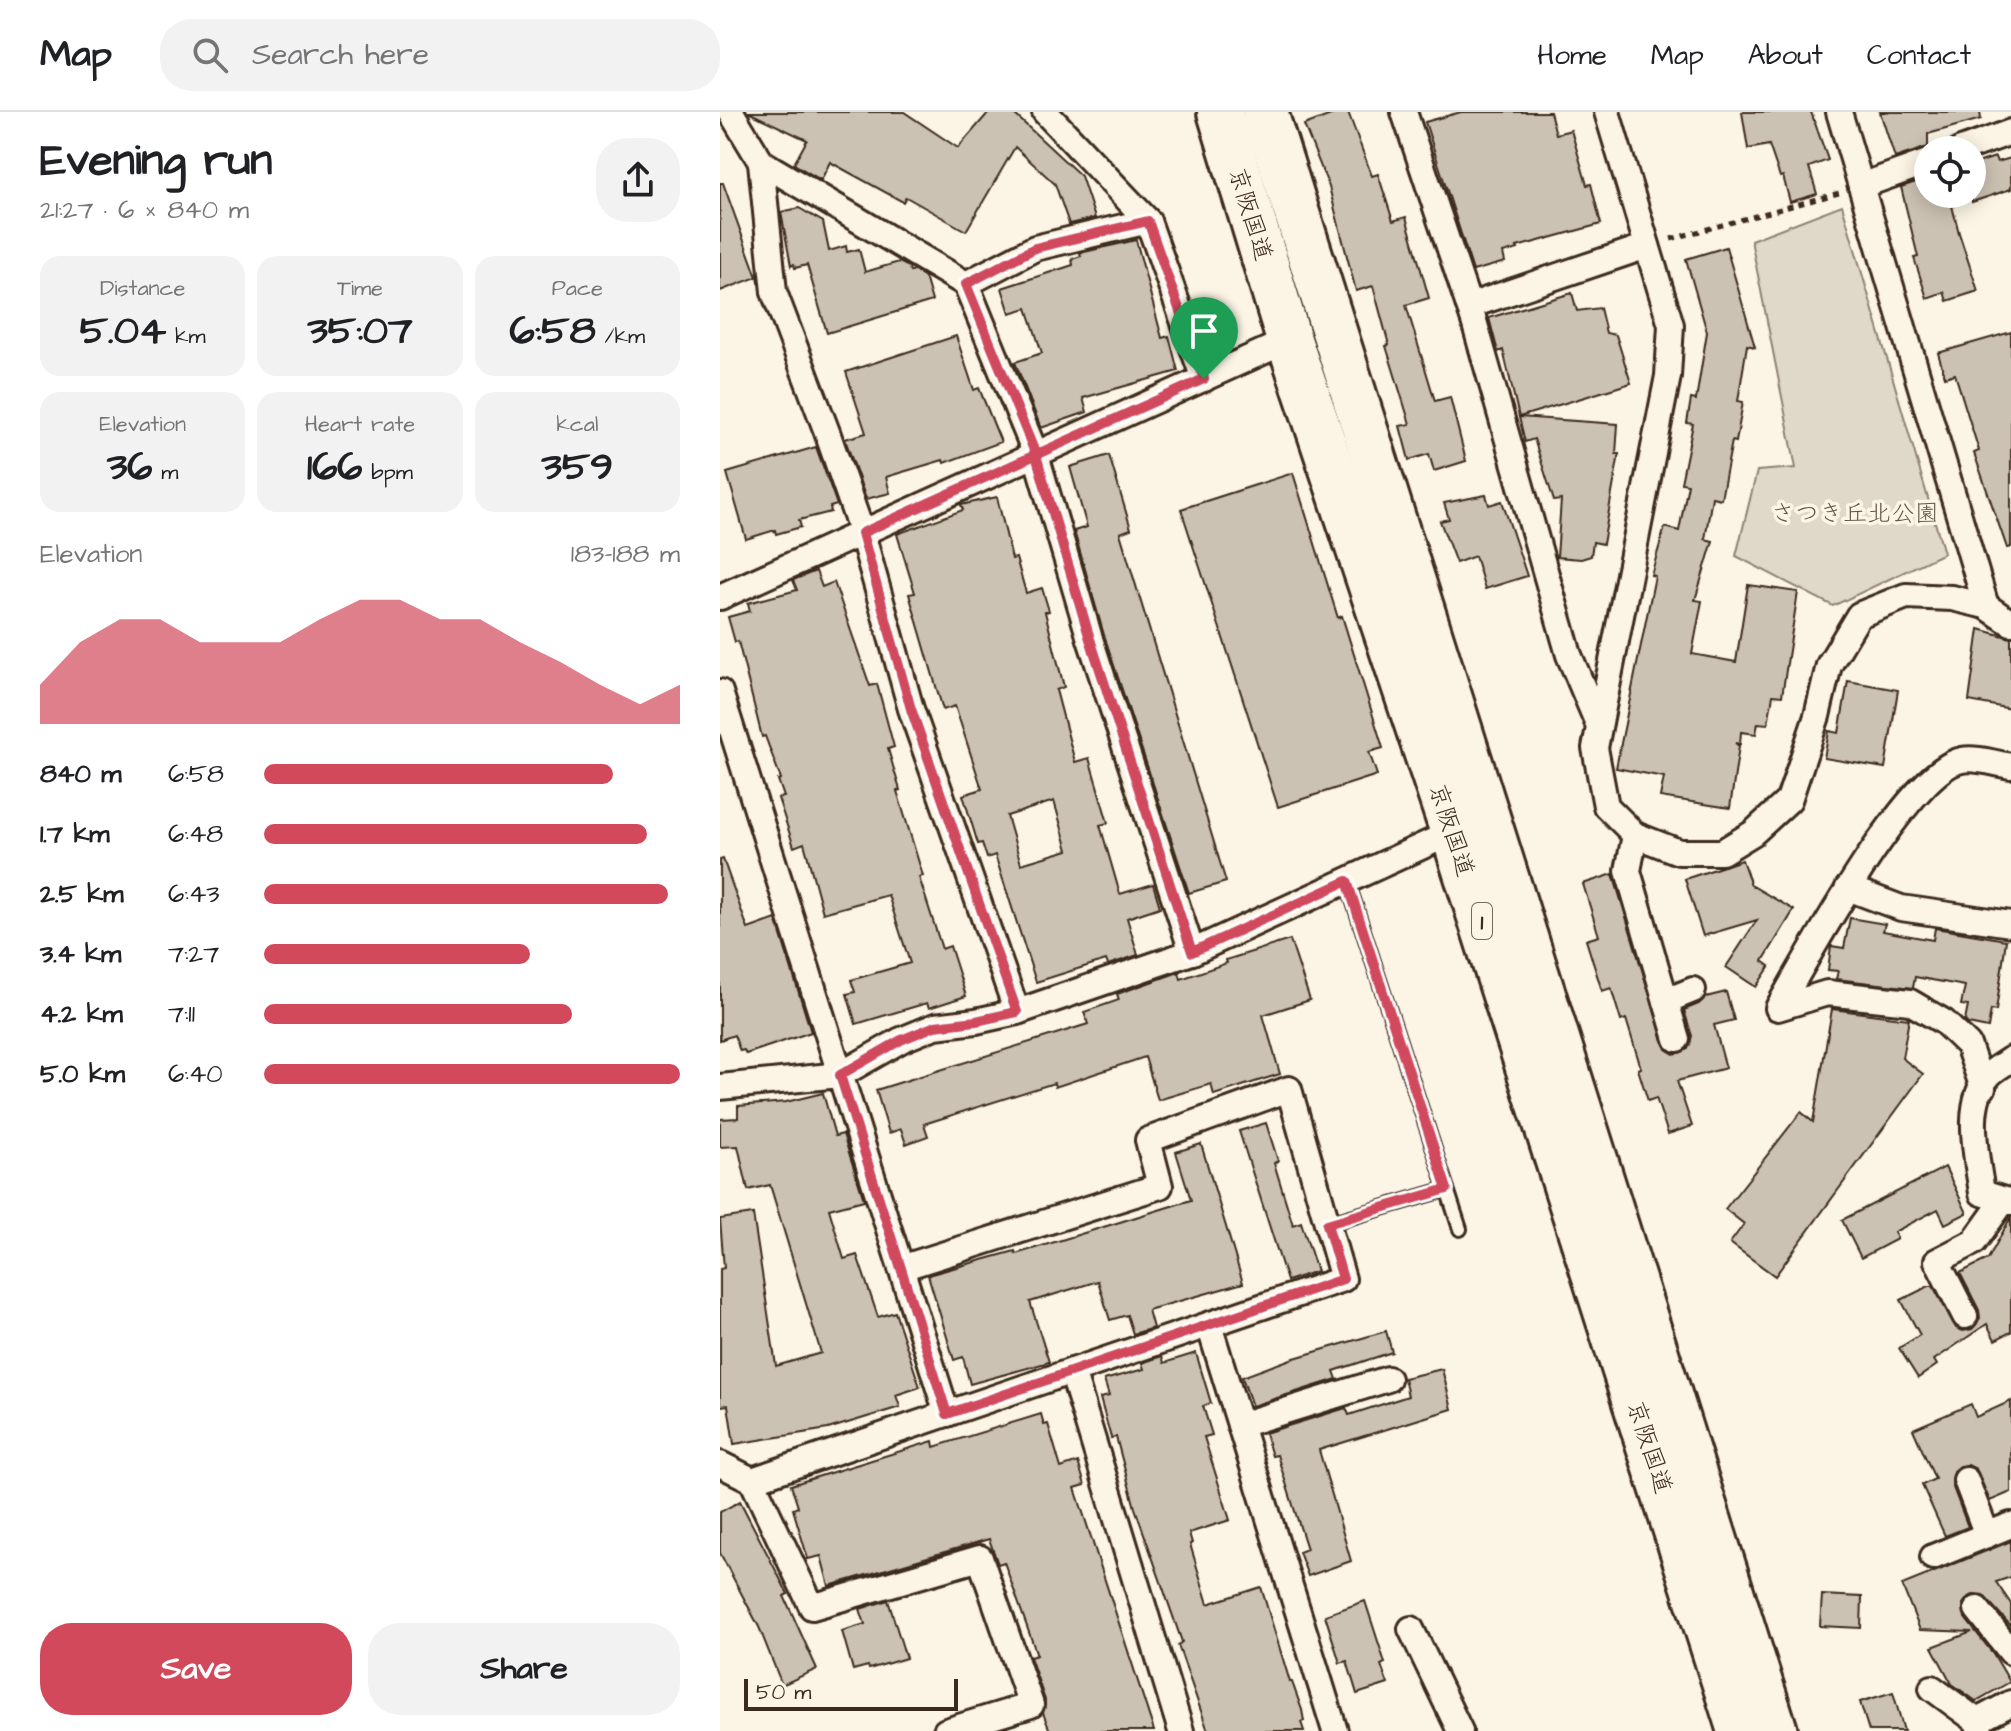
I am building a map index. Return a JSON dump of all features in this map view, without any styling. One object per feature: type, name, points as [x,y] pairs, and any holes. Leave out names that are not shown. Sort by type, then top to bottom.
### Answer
[{"type":"highway","name":"京阪国道","points":[[1220,112],[1289,340],[1453,832],[1740,1731]]},
{"type":"highway","name":"京阪国道","points":[[1265,112],[1775,1731]]},
{"type":"street","points":[[731,112],[761,162],[774,292],[862,533],[911,709],[1017,1012]]},
{"type":"street","points":[[1045,112],[1148,221],[1204,379]]},
{"type":"street","points":[[1404,112],[1469,306],[1569,655],[1599,726]]},
{"type":"street","points":[[1607,112],[1671,325],[1668,376],[1595,748],[1606,806],[1635,835],[1679,852],[1722,852],[1753,833],[1789,800],[1817,716],[1829,665],[1859,615],[1906,596],[1952,598],[1986,606],[2011,623]]},
{"type":"street","points":[[1839,112],[1986,606]]},
{"type":"street","points":[[1986,141],[2011,132]]},
{"type":"street","points":[[761,162],[966,284],[1036,455],[1090,639],[1192,952]]},
{"type":"street","points":[[1861,186],[1914,167]]},
{"type":"street","points":[[966,284],[1035,248],[1148,221]]},
{"type":"street","points":[[1469,306],[1647,246]]},
{"type":"street","points":[[720,597],[1289,340]]},
{"type":"street","points":[[720,692],[947,1414]]},
{"type":"street","points":[[1983,1088],[1968,1045],[1944,1022],[1910,1002],[1827,993],[1778,1008],[1848,888],[1930,777],[1962,760],[2011,766]]},
{"type":"street","points":[[720,1087],[840,1075],[901,1040],[935,1026],[1017,1012],[1192,952],[1453,832]]},
{"type":"street","points":[[1635,835],[1628,871],[1677,1039]]},
{"type":"street","points":[[1848,888],[1901,908],[2011,924]]},
{"type":"street","points":[[1666,1001],[1693,990]]},
{"type":"street","points":[[1965,1316],[1937,1261],[1974,1242],[2008,1201],[1982,1193],[1975,1135],[1976,1104],[1983,1088],[1989,1076],[2011,1059]]},
{"type":"street","points":[[752,1480],[1343,1279],[1289,1089],[1148,1140],[1160,1186],[901,1268]]},
{"type":"street","points":[[1209,1325],[1335,1731]]},
{"type":"street","points":[[1072,1371],[1181,1731]]},
{"type":"street","points":[[1240,1425],[1388,1379]]},
{"type":"street","points":[[720,1464],[752,1480],[812,1607],[980,1558],[1031,1705],[946,1731]]},
{"type":"street","points":[[1966,1480],[1987,1535]]},
{"type":"street","points":[[1933,1557],[2011,1525]]},
{"type":"street","points":[[1977,1609],[2011,1652]]},
{"type":"street","points":[[1411,1629],[1459,1731]]},
{"type":"street","points":[[1932,1688],[1978,1726],[2011,1703]]},
{"type":"lane","points":[[1347,881],[1460,1229]]},
{"type":"lane","points":[[1327,1224],[1447,1189]]},
{"type":"path","points":[[1647,246],[1861,186]]},
{"type":"green space","name":"さつき丘北公園","points":[[1842,205],[1944,553],[1833,606],[1736,556],[1757,471],[1796,468],[1751,240]]},
{"type":"building","points":[[748,112],[904,112],[958,148],[989,112],[1012,112],[1081,176],[1095,218],[1069,224],[1055,184],[1015,147],[966,231],[906,197],[903,202],[830,162],[821,180],[794,164],[807,140]]},
{"type":"building","points":[[1339,112],[1348,112],[1372,176],[1378,174],[1393,221],[1406,217],[1429,298],[1406,305],[1435,401],[1450,397],[1466,461],[1434,471],[1429,454],[1409,460],[1400,426],[1410,424],[1386,346],[1389,345],[1373,286],[1356,291],[1329,187],[1304,125]]},
{"type":"building","points":[[1461,112],[1550,112],[1556,134],[1571,130],[1587,185],[1591,184],[1601,224],[1517,247],[1503,253],[1505,262],[1473,271],[1425,122]]},
{"type":"building","points":[[1742,112],[1811,112],[1828,160],[1809,167],[1817,194],[1790,202],[1783,176],[1780,177],[1769,145],[1748,149]]},
{"type":"building","points":[[1880,112],[1980,112],[1981,119],[1928,136],[1914,136],[1914,152],[1895,158]]},
{"type":"building","points":[[1995,157],[1997,162],[2011,158],[2011,189],[1986,197],[1986,160]]},
{"type":"building","points":[[720,183],[723,183],[757,277],[720,291]]},
{"type":"building","points":[[1914,183],[1914,208],[1953,208],[1978,291],[1947,301],[1944,292],[1927,298],[1914,258],[1918,257],[1901,187]]},
{"type":"building","points":[[799,208],[823,222],[829,251],[846,246],[847,252],[859,249],[865,272],[899,262],[909,267],[910,272],[914,270],[925,277],[932,301],[827,333],[807,265],[791,266],[781,212]]},
{"type":"building","points":[[1136,240],[1162,338],[1169,336],[1178,371],[1083,398],[1087,412],[1041,428],[1015,362],[1042,353],[1027,308],[1010,313],[1002,288],[1073,265],[1072,259],[1081,256],[1080,253]]},
{"type":"building","points":[[1726,247],[1755,347],[1747,345],[1738,401],[1743,402],[1721,499],[1712,497],[1705,539],[1713,541],[1695,600],[1702,601],[1692,654],[1736,662],[1748,585],[1798,592],[1782,696],[1773,695],[1768,724],[1758,723],[1756,734],[1741,732],[1740,744],[1735,743],[1739,746],[1730,808],[1660,797],[1664,777],[1616,768],[1655,576],[1651,575],[1665,527],[1679,531],[1688,484],[1681,483],[1693,424],[1687,423],[1691,399],[1696,400],[1707,332],[1686,259]]},
{"type":"building","points":[[1572,293],[1577,311],[1600,308],[1606,333],[1616,335],[1631,383],[1519,417],[1503,350],[1498,352],[1489,318]]},
{"type":"building","points":[[2011,332],[2011,547],[2007,548],[1974,453],[1979,451],[1955,374],[1945,377],[1938,353]]},
{"type":"building","points":[[956,336],[974,390],[979,388],[1001,442],[944,463],[943,460],[886,477],[890,493],[866,499],[845,439],[866,433],[846,372]]},
{"type":"building","points":[[1519,417],[1618,424],[1616,454],[1619,454],[1603,544],[1593,542],[1591,556],[1581,559],[1557,557],[1561,500],[1554,501],[1534,439],[1525,442]]},
{"type":"building","points":[[816,447],[837,505],[830,507],[831,512],[799,520],[801,527],[776,534],[775,530],[746,539],[727,473]]},
{"type":"building","points":[[1109,455],[1131,529],[1120,533],[1226,882],[1189,893],[1104,635],[1074,531],[1087,527],[1070,467]]},
{"type":"building","points":[[1293,473],[1383,748],[1369,752],[1377,775],[1278,807],[1181,509]]},
{"type":"building","points":[[1486,495],[1489,505],[1502,501],[1527,576],[1485,589],[1475,556],[1456,563],[1440,521],[1449,519],[1444,503]]},
{"type":"building","points":[[997,497],[1012,559],[1016,558],[1026,593],[1042,588],[1064,687],[1056,690],[1075,762],[1089,758],[1108,823],[1100,825],[1120,894],[1153,884],[1160,907],[1127,918],[1138,955],[1108,965],[1106,960],[1036,982],[995,855],[987,858],[982,843],[978,844],[963,795],[982,789],[955,706],[943,710],[909,594],[915,593],[897,534],[963,510],[961,505]],"holes":[[[1054,801],[1068,850],[1021,864],[1007,816]]]},
{"type":"building","points":[[816,571],[822,587],[834,582],[870,686],[877,684],[894,747],[888,749],[900,790],[897,791],[923,876],[919,877],[942,949],[950,946],[966,996],[929,1008],[927,1003],[856,1024],[847,994],[855,992],[851,980],[910,963],[888,895],[823,913],[804,843],[794,847],[778,798],[784,797],[778,780],[781,779],[765,736],[762,737],[738,641],[735,642],[728,617],[750,611],[748,603],[797,590],[793,580]]},
{"type":"building","points":[[1979,629],[2011,638],[2011,709],[1969,701]]},
{"type":"building","points":[[1848,681],[1898,690],[1885,768],[1824,758],[1829,731],[1839,733]]},
{"type":"building","points":[[723,859],[748,929],[776,919],[811,1032],[746,1054],[744,1050],[740,1051],[734,1035],[720,1040],[720,860]]},
{"type":"building","points":[[1742,860],[1751,885],[1794,910],[1763,961],[1770,966],[1756,987],[1726,967],[1757,920],[1703,936],[1685,879]]},
{"type":"building","points":[[1613,874],[1666,1049],[1674,1054],[1688,1049],[1692,1036],[1684,1010],[1699,1004],[1706,997],[1726,992],[1734,1020],[1714,1025],[1726,1068],[1677,1081],[1692,1126],[1668,1134],[1656,1098],[1648,1101],[1626,1019],[1621,1021],[1611,988],[1602,991],[1586,940],[1599,936],[1583,884]]},
{"type":"building","points":[[1850,918],[1885,924],[1883,931],[1933,940],[1935,928],[2006,940],[1996,1011],[1991,1010],[1988,1028],[1965,1021],[1968,1006],[1961,1005],[1965,986],[1915,977],[1913,988],[1836,979],[1838,971],[1828,970],[1831,946],[1844,948]]},
{"type":"building","points":[[1290,940],[1310,1000],[1263,1015],[1280,1074],[1214,1095],[1211,1084],[1158,1100],[1145,1057],[1055,1087],[1054,1083],[924,1124],[928,1136],[906,1144],[901,1129],[889,1133],[876,1090],[1088,1024],[1084,1012],[1119,1000],[1117,994],[1179,972],[1181,979],[1227,963],[1226,960]]},
{"type":"building","points":[[1832,1009],[1909,1019],[1902,1058],[1923,1074],[1775,1276],[1730,1243],[1744,1224],[1725,1209],[1801,1112],[1813,1122]]},
{"type":"building","points":[[823,1093],[835,1136],[843,1134],[864,1200],[829,1209],[844,1259],[857,1255],[878,1317],[895,1312],[920,1387],[896,1395],[900,1407],[828,1429],[734,1444],[728,1405],[720,1406],[720,1269],[724,1268],[720,1219],[753,1214],[776,1366],[821,1353],[770,1185],[748,1190],[738,1146],[720,1147],[720,1119],[738,1118],[738,1106],[786,1102]]},
{"type":"building","points":[[1266,1123],[1278,1161],[1274,1163],[1293,1225],[1301,1222],[1317,1271],[1287,1281],[1239,1131]]},
{"type":"building","points":[[1201,1144],[1243,1283],[1148,1310],[1153,1328],[1133,1334],[1127,1315],[1110,1320],[1098,1281],[1030,1302],[1049,1362],[970,1384],[963,1357],[954,1360],[928,1275],[1015,1251],[1016,1254],[1191,1200],[1176,1152]]},
{"type":"building","points":[[1945,1167],[1967,1213],[1945,1224],[1938,1209],[1894,1232],[1897,1239],[1861,1258],[1842,1220]]},
{"type":"building","points":[[2011,1217],[2011,1332],[1995,1340],[1987,1324],[1934,1360],[1937,1365],[1918,1378],[1899,1348],[1920,1335],[1901,1300],[1933,1286],[1956,1328],[1963,1331],[1972,1329],[1980,1318],[1979,1310],[1960,1273],[1988,1259]]},
{"type":"building","points":[[1386,1331],[1392,1352],[1334,1371],[1337,1379],[1252,1406],[1242,1377]]},
{"type":"building","points":[[1196,1353],[1211,1403],[1203,1406],[1212,1435],[1204,1437],[1230,1520],[1189,1533],[1190,1544],[1208,1604],[1261,1587],[1290,1682],[1302,1710],[1304,1731],[1208,1731],[1178,1645],[1182,1642],[1135,1508],[1116,1437],[1111,1438],[1100,1398],[1109,1396],[1104,1380],[1144,1369],[1142,1363],[1162,1356],[1164,1363]]},
{"type":"building","points":[[1442,1369],[1452,1409],[1319,1450],[1351,1561],[1308,1576],[1299,1552],[1307,1549],[1277,1455],[1272,1456],[1265,1433],[1346,1408],[1349,1415],[1408,1396],[1404,1378]]},
{"type":"building","points":[[2011,1401],[2011,1492],[1990,1501],[1976,1469],[1968,1465],[1960,1466],[1954,1471],[1952,1485],[1968,1527],[1945,1536],[1922,1485],[1935,1479],[1913,1429],[1971,1404],[1976,1417]]},
{"type":"building","points":[[1041,1414],[1044,1425],[1048,1424],[1061,1468],[1078,1462],[1085,1485],[1075,1488],[1154,1731],[1050,1731],[1043,1713],[1045,1700],[1030,1657],[1037,1655],[1004,1562],[998,1564],[989,1539],[829,1586],[821,1556],[808,1559],[793,1509],[798,1507],[791,1485],[933,1441],[934,1447]]},
{"type":"building","points":[[740,1501],[788,1594],[784,1596],[817,1669],[782,1685],[759,1627],[720,1553],[720,1512]]},
{"type":"building","points":[[2011,1541],[2011,1577],[1996,1582],[2011,1604],[2011,1626],[1983,1595],[1968,1597],[1963,1604],[1965,1618],[1994,1655],[2010,1682],[1976,1701],[1952,1684],[1932,1647],[1972,1632],[1920,1630],[1902,1585]]},
{"type":"building","points":[[1822,1595],[1862,1597],[1861,1628],[1820,1626]]},
{"type":"building","points":[[888,1600],[906,1658],[869,1669],[868,1666],[853,1670],[842,1631],[865,1624],[860,1609]]},
{"type":"building","points":[[1365,1601],[1385,1663],[1381,1665],[1388,1684],[1357,1694],[1347,1661],[1340,1663],[1325,1615]]},
{"type":"building","points":[[1893,1692],[1904,1731],[1869,1731],[1860,1702]]},
{"type":"route","points":[[1204,379],[1036,455],[862,533],[911,709],[1017,1012],[935,1026],[901,1040],[840,1075],[947,1414],[1343,1279],[1327,1224],[1447,1189],[1347,881],[1192,952],[1090,639],[1036,455],[966,284],[1035,248],[1148,221],[1204,379]]}]
